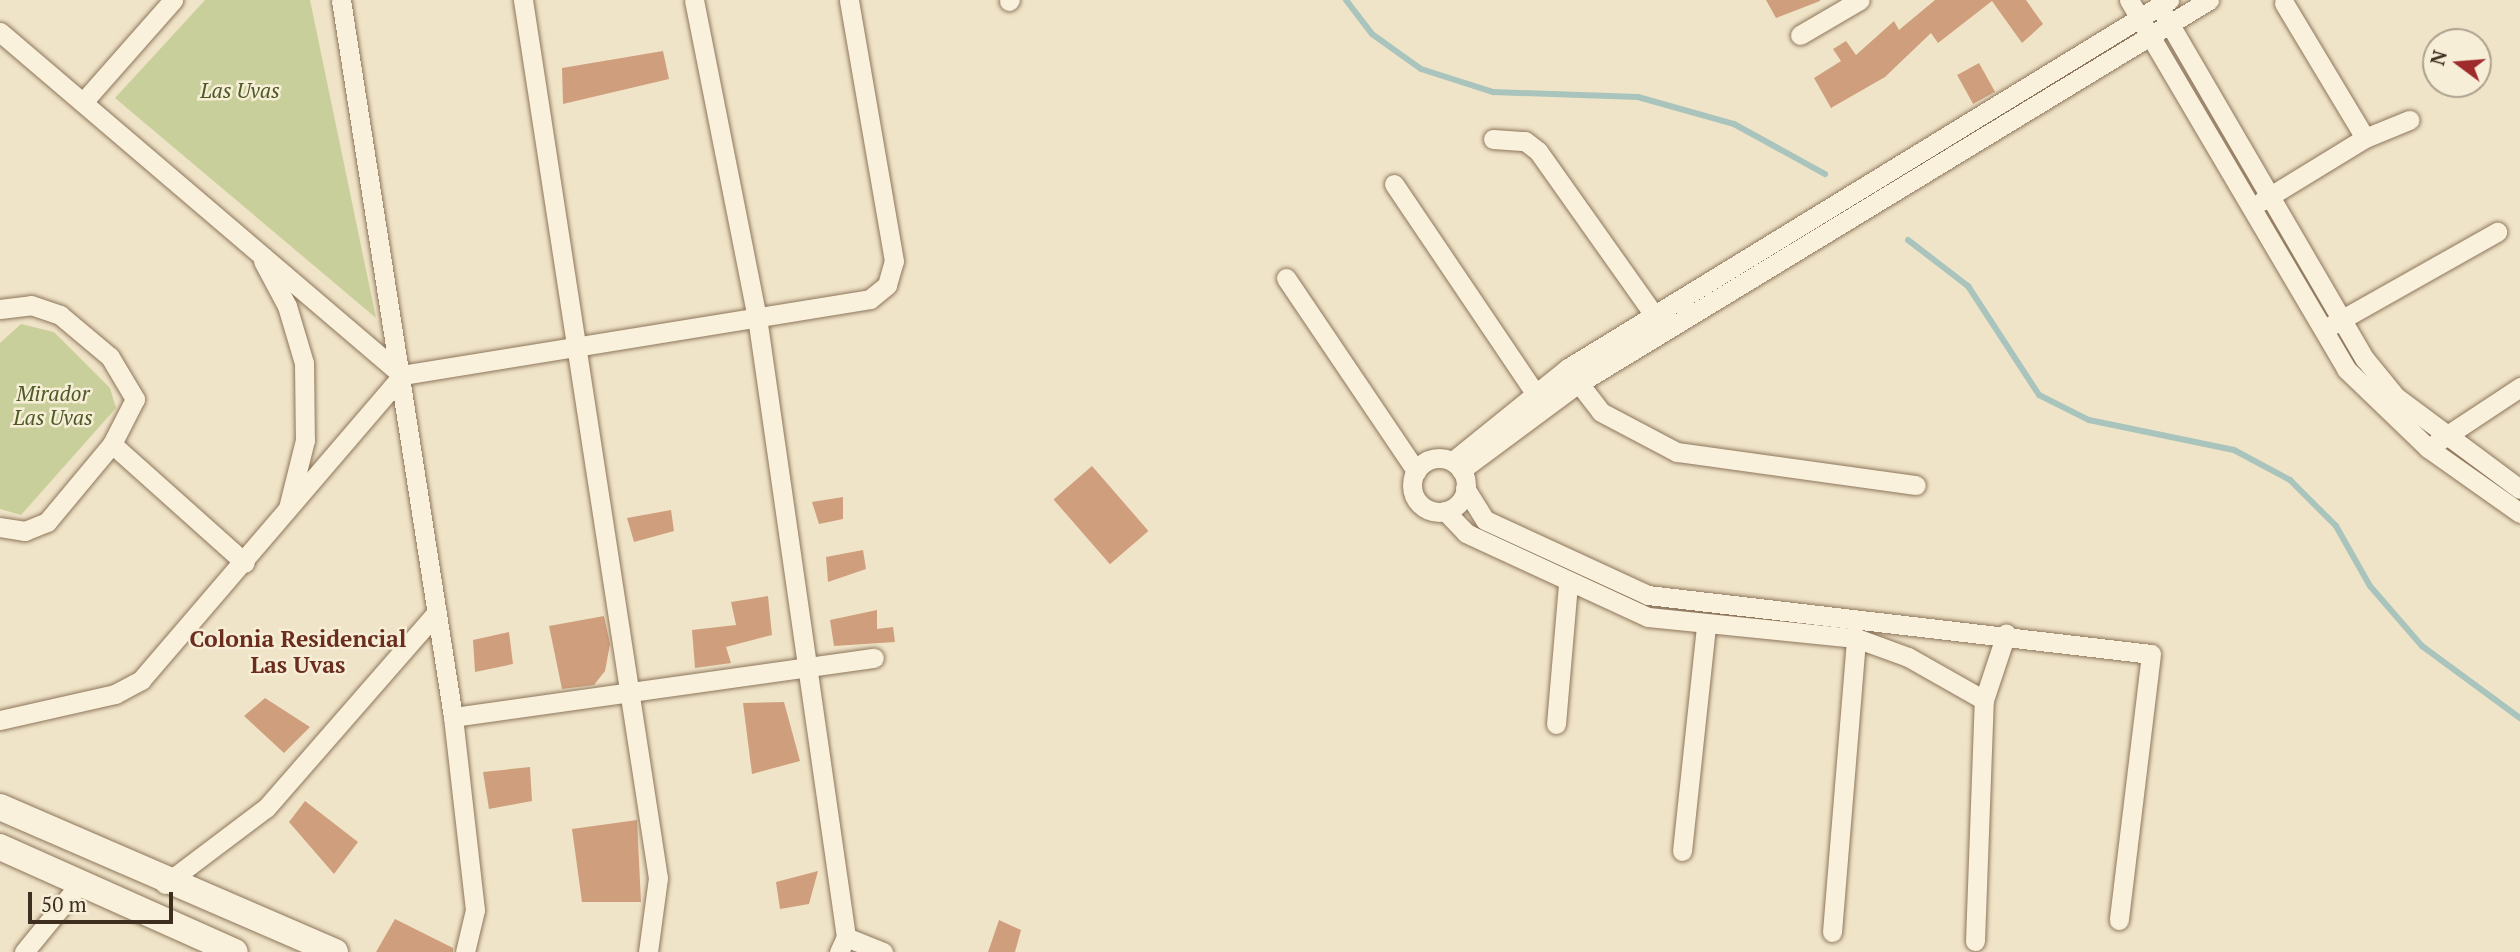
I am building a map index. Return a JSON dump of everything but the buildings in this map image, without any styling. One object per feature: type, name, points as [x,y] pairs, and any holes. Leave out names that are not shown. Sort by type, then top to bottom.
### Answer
[{"type":"street","points":[[85,101],[173,0]]},
{"type":"street","points":[[341,0],[402,375],[453,717],[474,910],[465,952]]},
{"type":"street","points":[[523,0],[658,878],[648,952]]},
{"type":"street","points":[[694,0],[758,317],[842,944],[883,952]]},
{"type":"street","points":[[0,720],[115,694],[141,680],[245,562],[402,375],[870,299],[887,285],[894,261],[849,0]]},
{"type":"street","points":[[1800,35],[1860,0]]},
{"type":"street","points":[[2129,0],[2252,207],[2321,331],[2346,369],[2428,447],[2520,513]]},
{"type":"street","points":[[1572,377],[1667,332],[1723,299],[2172,26],[2209,0]]},
{"type":"street","points":[[1445,511],[1460,473],[1540,400],[1655,314],[2140,19],[2161,2],[2172,26],[2272,195],[2340,320],[2396,397],[2446,437],[2520,489]]},
{"type":"street","points":[[2284,3],[2365,138]]},
{"type":"street","points":[[2,37],[85,101],[402,375]]},
{"type":"street","points":[[2252,207],[2365,138],[2409,120]]},
{"type":"street","points":[[1493,139],[1525,141],[1538,151],[1667,332]]},
{"type":"street","points":[[1394,184],[1540,400]]},
{"type":"street","points":[[2321,331],[2497,232]]},
{"type":"street","points":[[258,252],[287,306],[304,363],[305,440],[287,512]]},
{"type":"street","points":[[1286,278],[1416,471],[1415,497],[1427,509],[1445,511],[1466,533],[1568,585],[1648,617],[1706,625],[1856,638],[1908,657],[1984,701]]},
{"type":"street","points":[[1713,281],[1723,299]]},
{"type":"street","points":[[0,309],[31,305],[60,315],[128,378],[135,399],[112,444],[47,522],[26,531],[0,527]]},
{"type":"street","points":[[1572,377],[1601,412],[1676,452],[1916,485]]},
{"type":"street","points":[[2428,447],[2520,387]]},
{"type":"street","points":[[112,444],[245,562]]},
{"type":"street","points":[[1416,471],[1428,460],[1460,473],[1485,520],[1648,595],[2006,634],[2151,654],[2119,920]]},
{"type":"street","points":[[1556,724],[1568,585]]},
{"type":"street","points":[[165,884],[266,808],[437,612]]},
{"type":"street","points":[[1682,851],[1706,625]]},
{"type":"street","points":[[1975,941],[1984,701],[2006,634]]},
{"type":"street","points":[[1832,932],[1856,638]]},
{"type":"street","points":[[453,717],[629,689],[874,659]]},
{"type":"street","points":[[0,807],[165,884],[335,952]]},
{"type":"street","points":[[0,847],[78,886],[235,952]]},
{"type":"street","points":[[24,952],[78,886]]},
{"type":"green space","name":"Las Uvas","points":[[205,0],[310,0],[376,318],[115,98]]},
{"type":"green space","name":"Mirador Las Uvas","points":[[21,324],[54,332],[110,388],[116,408],[21,515],[0,509],[0,343]]},
{"type":"waterway","points":[[1346,0],[1372,34],[1421,69],[1493,92],[1638,97],[1734,124],[1825,174]]},
{"type":"waterway","points":[[1908,240],[1968,286],[2039,395],[2089,420],[2234,450],[2290,480],[2336,526],[2370,586],[2422,646],[2520,718]]},
{"type":"district","name":"Colonia Residencial Las Uvas","points":[[298,652]]}]
